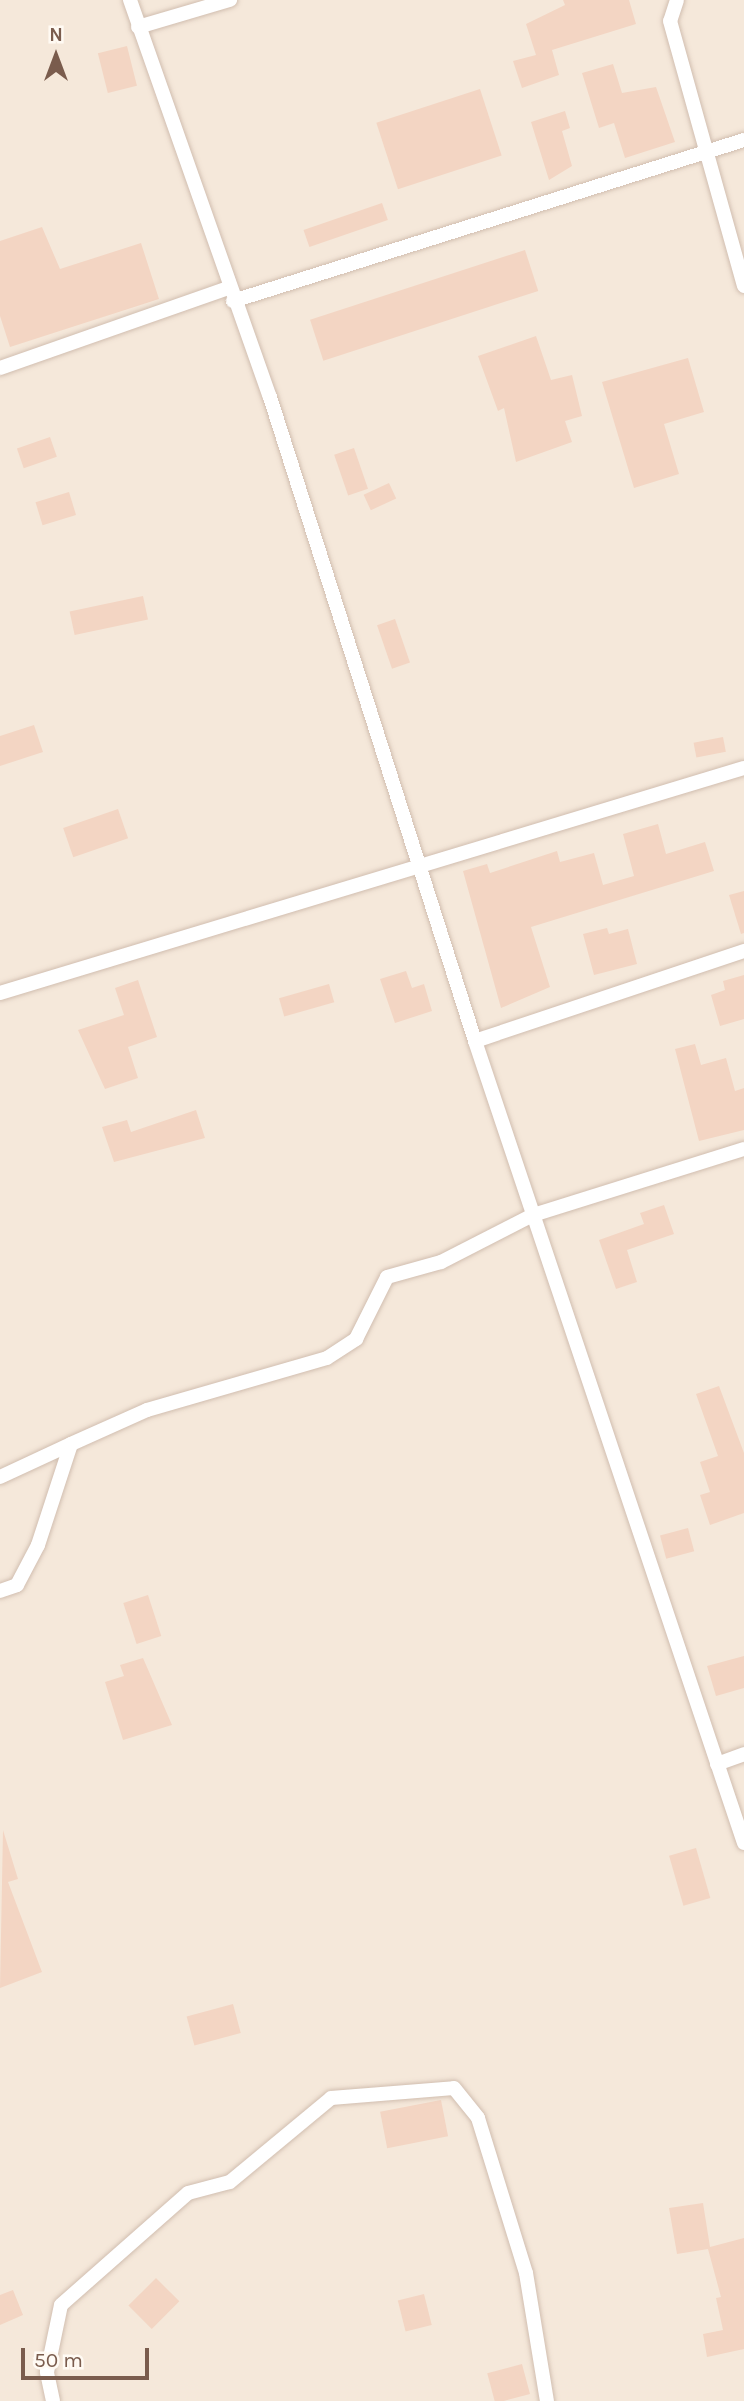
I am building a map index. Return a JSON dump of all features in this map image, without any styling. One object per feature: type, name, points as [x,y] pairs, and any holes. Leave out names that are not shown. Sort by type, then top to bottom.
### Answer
[{"type":"street","points":[[130,0],[230,294],[270,397],[475,1041],[744,1843]]},
{"type":"street","points":[[138,27],[230,0]]},
{"type":"street","points":[[677,0],[670,21],[703,153],[744,286]]},
{"type":"street","points":[[0,368],[230,294],[744,140]]},
{"type":"street","points":[[0,993],[744,768]]},
{"type":"street","points":[[475,1041],[744,951]]},
{"type":"street","points":[[0,1477],[147,1410],[327,1358],[356,1339],[387,1277],[441,1262],[533,1214],[744,1149]]},
{"type":"street","points":[[0,1591],[17,1585],[38,1545],[71,1444]]},
{"type":"street","points":[[717,1764],[744,1754]]},
{"type":"street","points":[[53,2401],[47,2372],[61,2305],[188,2193],[229,2182],[331,2098],[454,2088],[478,2118],[523,2260],[547,2401]]},
{"type":"shaded area","points":[[0,0],[744,0],[744,2401],[0,2401]]},
{"type":"building","points":[[563,0],[629,0],[636,24],[552,50],[559,75],[522,88],[513,61],[536,55],[526,24],[565,5]]},
{"type":"building","points":[[127,46],[137,86],[108,93],[98,53]]},
{"type":"building","points":[[613,64],[622,93],[656,87],[675,142],[625,158],[614,123],[599,128],[582,73]]},
{"type":"building","points":[[480,89],[502,156],[398,189],[376,123]]},
{"type":"building","points":[[565,111],[570,128],[562,131],[572,166],[549,180],[531,122]]},
{"type":"building","points":[[382,203],[388,220],[309,247],[304,230]]},
{"type":"building","points":[[42,227],[60,269],[141,243],[159,299],[10,347],[0,316],[0,241]]},
{"type":"building","points":[[525,250],[538,291],[323,361],[310,320]]},
{"type":"building","points":[[536,336],[551,380],[572,375],[582,416],[565,421],[572,442],[516,462],[504,408],[498,411],[478,356]]},
{"type":"building","points":[[688,358],[704,412],[664,424],[679,474],[634,488],[602,382]]},
{"type":"building","points":[[50,437],[57,457],[24,468],[17,448]]},
{"type":"building","points":[[354,448],[368,489],[348,495],[334,455]]},
{"type":"building","points":[[389,483],[396,498],[371,510],[364,495]]},
{"type":"building","points":[[69,492],[76,515],[43,525],[36,502]]},
{"type":"building","points":[[143,596],[148,619],[75,635],[70,612]]},
{"type":"building","points":[[395,619],[410,662],[392,669],[377,625]]},
{"type":"building","points":[[34,725],[43,752],[0,766],[0,736]]},
{"type":"building","points":[[723,737],[726,752],[696,757],[694,743]]},
{"type":"building","points":[[118,809],[128,838],[73,857],[63,828]]},
{"type":"building","points":[[658,824],[666,854],[705,842],[714,871],[531,927],[550,987],[501,1008],[463,871],[487,864],[490,873],[557,851],[560,862],[594,853],[603,885],[634,876],[623,834]]},
{"type":"building","points":[[744,891],[744,933],[741,934],[729,895]]},
{"type":"building","points":[[607,928],[609,934],[628,929],[637,964],[594,975],[583,934]]},
{"type":"building","points":[[406,971],[412,988],[424,984],[432,1011],[395,1023],[380,979]]},
{"type":"building","points":[[744,975],[744,1019],[720,1026],[711,995],[725,990],[723,981]]},
{"type":"building","points":[[138,980],[157,1037],[128,1047],[138,1078],[105,1089],[78,1030],[124,1015],[115,988]]},
{"type":"building","points":[[329,984],[334,1002],[284,1017],[279,998]]},
{"type":"building","points":[[695,1044],[701,1065],[726,1058],[735,1091],[744,1088],[744,1130],[699,1141],[675,1049]]},
{"type":"building","points":[[196,1110],[205,1138],[114,1162],[102,1127],[127,1120],[131,1132]]},
{"type":"building","points":[[664,1205],[674,1234],[627,1250],[637,1282],[616,1289],[599,1240],[644,1224],[640,1213]]},
{"type":"building","points":[[719,1386],[744,1453],[744,1513],[710,1525],[700,1495],[710,1492],[700,1462],[718,1456],[696,1394]]},
{"type":"building","points":[[688,1528],[694,1551],[666,1559],[660,1536]]},
{"type":"building","points":[[148,1595],[161,1636],[137,1644],[123,1603]]},
{"type":"building","points":[[744,1656],[744,1688],[716,1696],[707,1666]]},
{"type":"building","points":[[143,1658],[172,1725],[123,1740],[105,1682],[124,1676],[120,1665]]},
{"type":"building","points":[[3,1830],[18,1879],[8,1882],[42,1972],[0,1988]]},
{"type":"building","points":[[696,1848],[710,1898],[683,1906],[669,1856]]},
{"type":"building","points":[[233,2004],[241,2033],[194,2045],[187,2016]]},
{"type":"building","points":[[441,2100],[448,2136],[387,2148],[380,2112]]},
{"type":"building","points":[[703,2203],[710,2247],[744,2238],[744,2349],[707,2357],[703,2334],[723,2330],[716,2298],[721,2297],[708,2249],[677,2254],[669,2208]]},
{"type":"building","points":[[156,2278],[179,2301],[152,2329],[128,2306]]},
{"type":"building","points":[[13,2290],[23,2315],[0,2325],[0,2295]]},
{"type":"building","points":[[424,2294],[432,2325],[406,2332],[398,2301]]},
{"type":"building","points":[[522,2364],[530,2394],[495,2401],[487,2373]]}]
